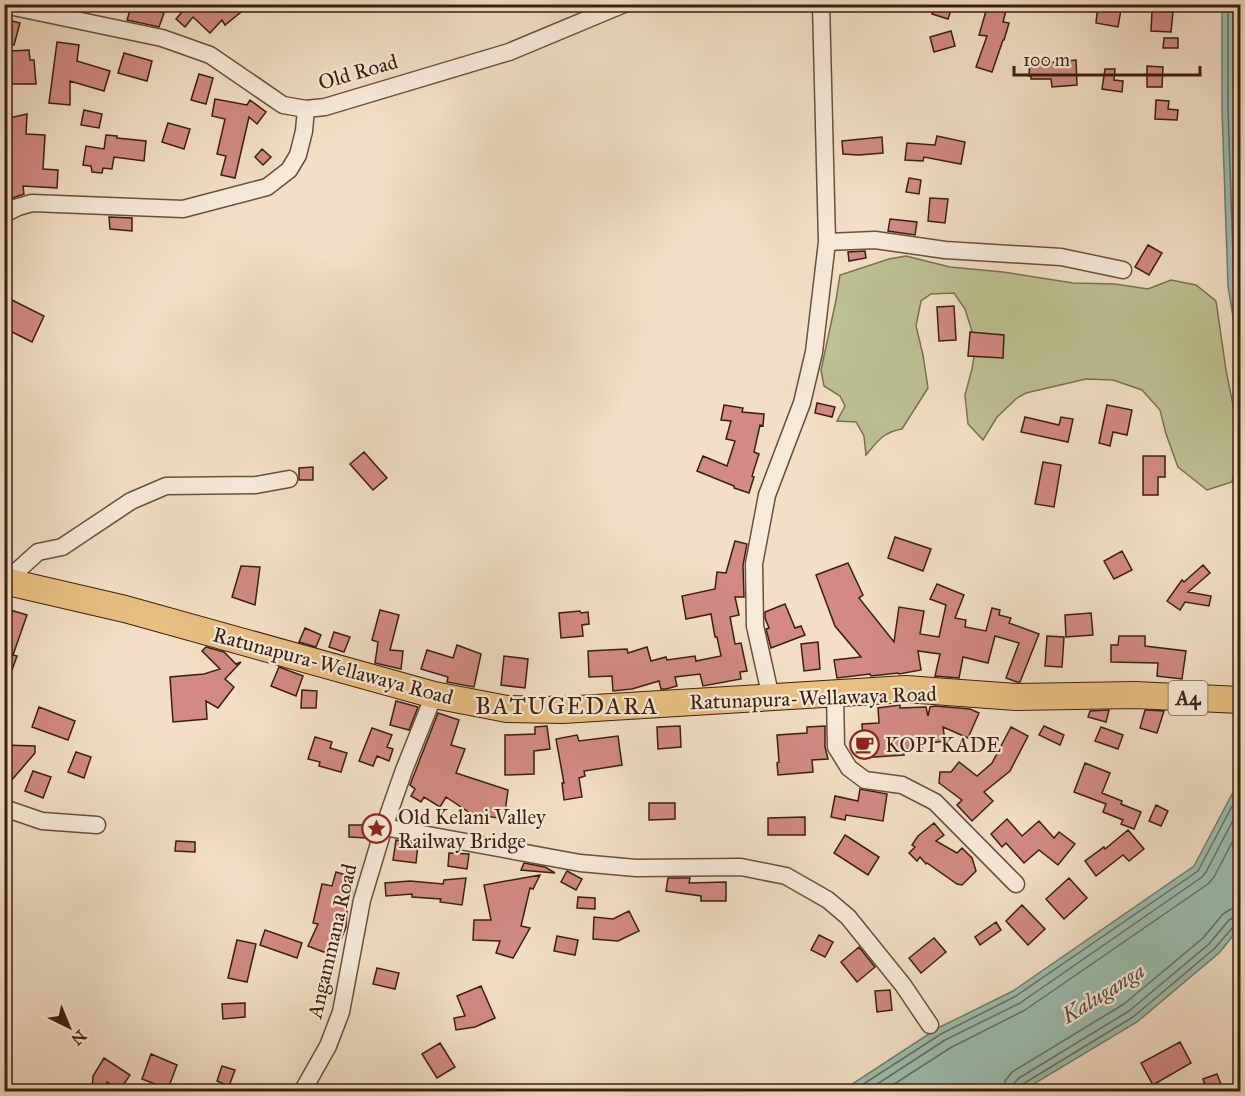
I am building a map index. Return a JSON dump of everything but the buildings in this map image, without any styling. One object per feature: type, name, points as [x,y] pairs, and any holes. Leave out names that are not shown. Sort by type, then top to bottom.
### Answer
[{"type":"highway","name":"Ratunapura-Wellawaya Road","points":[[5,581],[125,609],[434,695],[507,709],[562,710],[906,689],[1016,697],[1135,695],[1240,700]]},
{"type":"street","name":"Old Road","points":[[4,5],[172,41],[210,55],[283,105],[306,109],[325,107],[509,52],[624,4]]},
{"type":"street","points":[[771,698],[755,626],[754,564],[767,495],[802,403],[814,352],[826,242],[821,4]]},
{"type":"street","points":[[4,214],[32,203],[183,209],[267,187],[289,170],[298,155],[306,109]]},
{"type":"street","points":[[826,242],[875,240],[945,250],[1061,257],[1123,270]]},
{"type":"street","points":[[5,581],[38,552],[62,547],[131,501],[166,486],[256,485],[289,479]]},
{"type":"street","points":[[835,693],[836,747],[849,768],[865,780],[902,785],[934,802],[1016,884]]},
{"type":"street","name":"Angammana Road","points":[[302,1092],[328,1046],[341,1012],[362,900],[384,827],[434,695]]},
{"type":"street","points":[[4,808],[42,821],[97,825]]},
{"type":"street","points":[[384,827],[580,862],[636,868],[741,867],[786,876],[828,900],[848,917],[903,985],[930,1025]]},
{"type":"green space","points":[[906,256],[950,267],[1003,272],[1073,283],[1115,284],[1148,289],[1171,280],[1196,285],[1216,301],[1226,370],[1240,440],[1232,482],[1207,490],[1178,467],[1160,410],[1142,390],[1113,380],[1086,379],[1026,393],[1017,398],[997,417],[983,440],[968,424],[965,395],[976,344],[965,309],[954,293],[931,294],[921,301],[916,326],[928,388],[902,429],[885,435],[866,455],[864,436],[856,422],[837,421],[845,406],[840,396],[824,386],[821,370],[840,275],[889,259]]},
{"type":"water","points":[[1222,5],[1240,5],[1240,360],[1228,286],[1222,109]]},
{"type":"water","name":"Kaluganga","points":[[1240,779],[1240,927],[1219,953],[1137,1022],[1022,1091],[840,1092],[938,1028],[1013,991],[1194,866]]},
{"type":"place","name":"KOPI KADE","points":[[864,745]]},
{"type":"place","name":"Old Kelani Valley Railway Bridge","points":[[377,829]]},
{"type":"district","name":"BATUGEDARA","points":[[567,706]]}]
